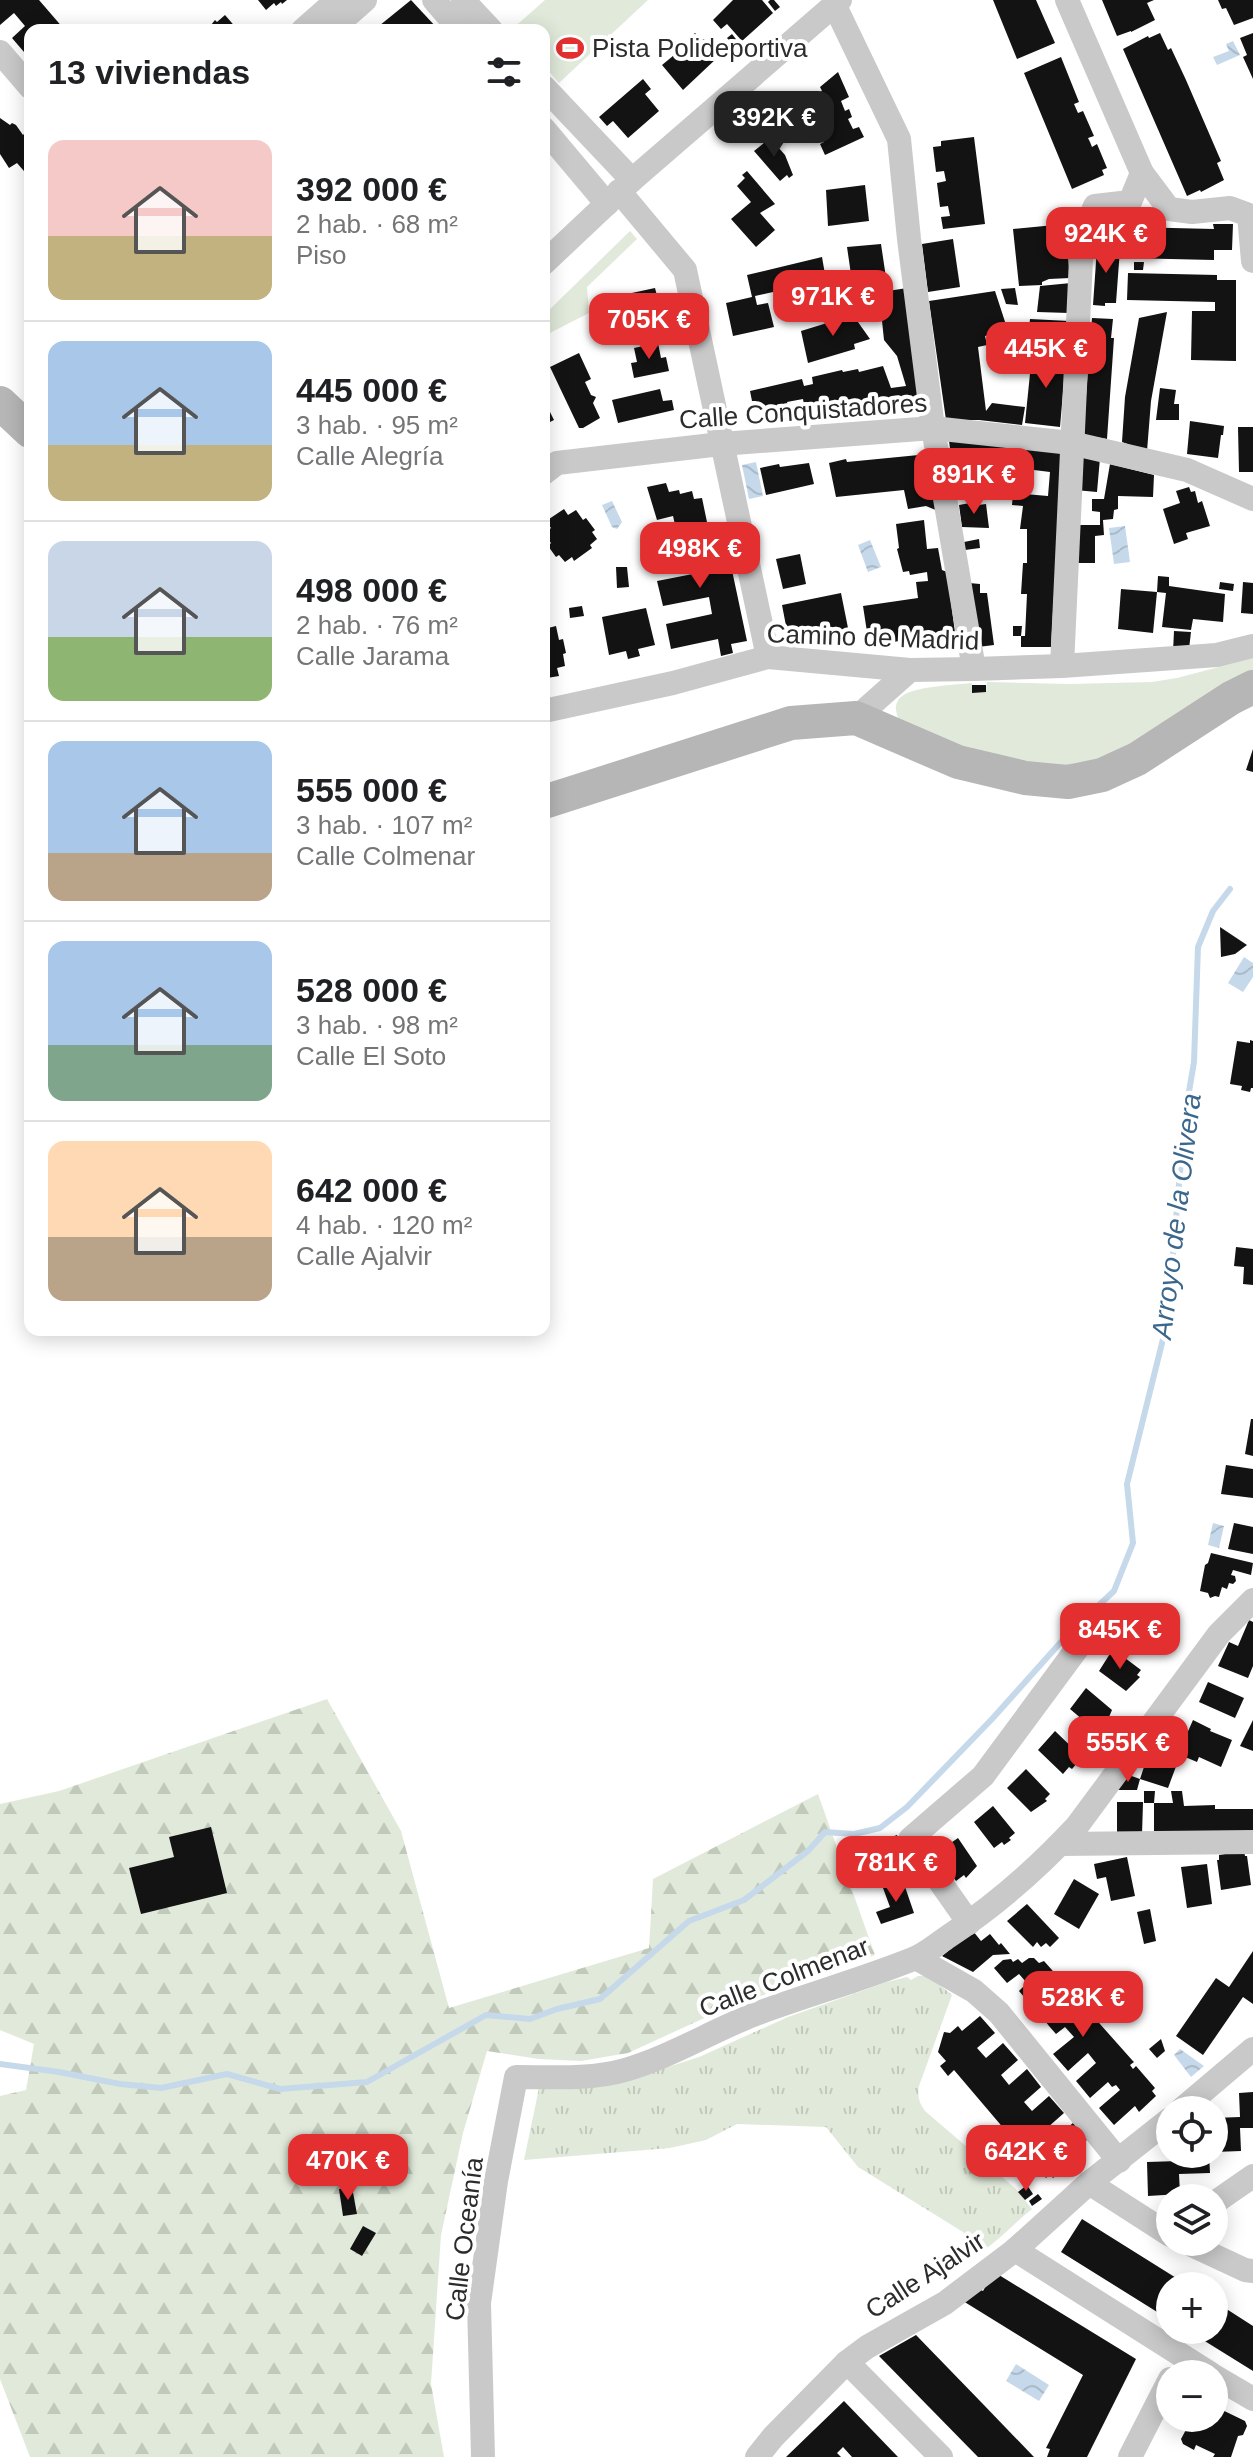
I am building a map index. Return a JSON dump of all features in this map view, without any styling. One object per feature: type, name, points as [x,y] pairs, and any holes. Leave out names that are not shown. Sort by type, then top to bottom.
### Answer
[{"type":"street","points":[[310,24],[337,0]]},
{"type":"street","points":[[338,24],[365,0]]},
{"type":"street","points":[[434,0],[455,24]]},
{"type":"street","points":[[463,0],[485,24]]},
{"type":"street","points":[[1067,0],[1142,173],[1169,209]]},
{"type":"street","points":[[550,257],[619,192],[837,2],[899,139],[933,428],[974,669]]},
{"type":"street","points":[[0,52],[24,80]]},
{"type":"street","points":[[550,95],[619,192],[685,270],[768,657]]},
{"type":"street","points":[[550,134],[619,192]]},
{"type":"street","points":[[1130,202],[1142,173]]},
{"type":"street","points":[[1062,666],[1082,237],[1095,206],[1130,202],[1192,212],[1230,208],[1249,215],[1253,261]]},
{"type":"street","points":[[0,403],[24,425]]},
{"type":"street","name":"Calle Conquistadores","points":[[550,468],[557,463],[721,444],[933,428],[1071,443],[1187,470],[1253,499]]},
{"type":"street","name":"Camino de Madrid","points":[[550,710],[673,683],[768,657],[910,670],[974,669],[1217,655],[1253,646]]},
{"type":"street","points":[[856,718],[910,670]]},
{"type":"street","points":[[550,800],[791,723],[856,718],[958,762],[1025,778],[1068,782],[1102,775],[1137,759],[1252,688]]},
{"type":"street","name":"Calle Colmenar","points":[[516,2077],[591,2076],[651,2062],[777,2006],[916,1958],[1017,1886],[1077,1826],[1219,1634],[1253,1600]]},
{"type":"street","points":[[969,1923],[910,1839],[983,1776],[1093,1627]]},
{"type":"street","points":[[1060,1844],[1253,1842]]},
{"type":"street","points":[[916,1958],[974,1991],[999,2013],[1119,2161]]},
{"type":"street","points":[[1198,2096],[1253,2049]]},
{"type":"street","name":"Calle Oceanía","points":[[483,2457],[479,2303],[496,2181],[516,2077]]},
{"type":"street","name":"Calle Ajalvir","points":[[757,2457],[847,2362],[867,2347],[945,2303],[1015,2250],[1089,2183],[1156,2131]]},
{"type":"street","points":[[1228,2193],[1253,2176]]},
{"type":"street","points":[[1089,2183],[1156,2226]]},
{"type":"street","points":[[1015,2250],[1163,2360]]},
{"type":"street","points":[[1215,2256],[1253,2271]]},
{"type":"street","points":[[847,2362],[941,2457]]},
{"type":"street","points":[[1228,2384],[1253,2399]]},
{"type":"street","points":[[1130,2457],[1156,2406]]},
{"type":"green space","name":"Pista Polideportiva","points":[[545,0],[648,0],[559,83],[550,73],[550,24],[518,24]]},
{"type":"green space","points":[[630,231],[637,239],[587,287],[589,313],[550,333],[550,309]]},
{"type":"green space","points":[[1253,658],[1253,672],[1138,745],[1092,764],[1043,769],[1003,762],[900,723],[896,711],[897,702],[904,695],[933,687],[972,683],[972,692],[986,692],[987,682],[1152,682]]},
{"type":"green space","points":[[327,1699],[401,1831],[449,2008],[649,1948],[653,1879],[818,1794],[875,1955],[724,2009],[628,2053],[581,2061],[539,2059],[487,2051],[463,2133],[441,2235],[431,2384],[444,2457],[30,2457],[0,2379],[0,2096],[26,2090],[34,2044],[0,2030],[0,1804],[59,1791]]},
{"type":"green space","points":[[929,1976],[952,1995],[919,2086],[921,2105],[1015,2188],[1032,2209],[979,2253],[963,2232],[858,2167],[826,2127],[737,2124],[706,2140],[670,2148],[524,2160],[539,2088],[628,2080],[699,2057],[788,2017],[887,1982],[907,1977],[911,1980]]},
{"type":"water","points":[[1233,41],[1240,55],[1217,65],[1213,57],[1229,51],[1226,44]]},
{"type":"water","points":[[756,462],[763,496],[749,499],[742,465]]},
{"type":"water","points":[[612,501],[622,522],[617,529],[612,527],[602,505]]},
{"type":"water","points":[[1125,526],[1130,562],[1114,564],[1109,528]]},
{"type":"water","points":[[870,540],[881,567],[868,572],[858,545]]},
{"type":"water","points":[[1244,957],[1253,963],[1253,977],[1243,992],[1228,983]]},
{"type":"water","points":[[1213,1523],[1224,1526],[1219,1548],[1208,1545]]},
{"type":"water","points":[[1127,1985],[1135,1994],[1120,2007],[1113,2005],[1112,1998]]},
{"type":"water","points":[[1180,2049],[1204,2066],[1191,2077],[1174,2055]]},
{"type":"water","points":[[1016,2364],[1049,2385],[1039,2401],[1006,2381]]},
{"type":"building","points":[[0,0],[39,0],[60,24],[24,25],[14,13],[0,25]]},
{"type":"building","points":[[258,0],[287,0],[276,6],[274,3],[266,10]]},
{"type":"building","points":[[411,0],[433,24],[381,24]]},
{"type":"building","points":[[733,0],[762,0],[773,13],[742,41],[727,24],[721,29],[713,20]]},
{"type":"building","points":[[770,0],[780,7],[775,11],[768,2]]},
{"type":"building","points":[[993,0],[1036,0],[1055,43],[1017,59]]},
{"type":"building","points":[[1102,0],[1154,0],[1147,3],[1155,20],[1117,36]]},
{"type":"building","points":[[1218,0],[1253,0],[1253,18],[1234,25],[1226,8],[1222,9]]},
{"type":"building","points":[[225,15],[233,24],[212,24],[215,20],[217,22]]},
{"type":"building","points":[[24,27],[24,52],[12,38]]},
{"type":"building","points":[[695,33],[704,39],[717,58],[683,90],[662,65]]},
{"type":"building","points":[[1160,33],[1168,50],[1171,48],[1221,161],[1217,163],[1224,180],[1187,196],[1123,49]]},
{"type":"building","points":[[1253,33],[1253,79],[1243,57],[1247,55],[1240,38]]},
{"type":"building","points":[[732,34],[739,43],[735,47],[727,38]]},
{"type":"building","points":[[1061,57],[1079,102],[1074,104],[1078,113],[1083,111],[1094,136],[1088,138],[1092,147],[1097,144],[1107,168],[1102,170],[1104,175],[1072,189],[1024,73]]},
{"type":"building","points":[[838,72],[849,97],[841,101],[845,111],[849,109],[852,117],[848,119],[853,129],[859,127],[864,137],[825,155],[820,144],[824,142],[820,131],[814,124],[809,126],[805,116],[810,114],[804,101],[822,91],[820,87]]},
{"type":"building","points":[[643,79],[651,89],[645,94],[659,111],[628,138],[613,121],[607,126],[599,117]]},
{"type":"building","points":[[0,118],[10,125],[16,125],[24,134],[24,171],[17,163],[9,168],[0,154]]},
{"type":"building","points":[[974,137],[985,224],[943,229],[941,217],[950,216],[948,206],[940,207],[937,183],[946,181],[944,171],[936,172],[933,147],[941,146],[941,141]]},
{"type":"building","points":[[770,138],[785,155],[793,175],[789,178],[787,175],[780,181],[754,151]]},
{"type":"building","points":[[747,171],[775,204],[760,213],[775,230],[756,247],[731,219],[751,202],[737,186]]},
{"type":"building","points":[[865,185],[869,221],[828,226],[826,190]]},
{"type":"building","points":[[1065,224],[1070,278],[1049,279],[1042,285],[1019,286],[1013,229]]},
{"type":"building","points":[[1213,224],[1233,224],[1232,250],[1214,250],[1214,260],[1126,258],[1120,231],[1130,231],[1130,227],[1214,229]]},
{"type":"building","points":[[953,239],[960,287],[928,292],[922,244]]},
{"type":"building","points":[[881,244],[888,291],[907,288],[922,400],[818,409],[817,402],[804,405],[803,399],[787,402],[788,406],[774,409],[773,405],[758,409],[750,391],[802,379],[804,386],[813,384],[812,377],[842,370],[858,369],[859,372],[883,366],[891,388],[906,386],[897,356],[884,340],[879,292],[854,295],[847,247]]},
{"type":"building","points":[[1101,244],[1120,249],[1116,303],[1105,303],[1105,306],[1093,305],[1097,248]]},
{"type":"building","points":[[822,257],[826,280],[755,296],[757,305],[768,303],[774,327],[733,336],[726,303],[752,297],[747,275]]},
{"type":"building","points":[[1134,262],[1144,262],[1143,270],[1134,270]]},
{"type":"building","points":[[1128,273],[1217,275],[1217,280],[1236,280],[1236,361],[1191,360],[1192,311],[1215,311],[1215,302],[1127,300]]},
{"type":"building","points":[[1071,283],[1069,313],[1037,312],[1040,286]]},
{"type":"building","points":[[655,288],[661,311],[657,312],[659,322],[612,332],[604,299]]},
{"type":"building","points":[[1015,288],[1018,305],[1006,304],[1001,289]]},
{"type":"building","points":[[995,291],[1008,331],[985,336],[987,345],[978,347],[986,411],[992,403],[1025,407],[1022,425],[946,420],[929,301]]},
{"type":"building","points":[[1167,312],[1151,401],[1147,451],[1122,442],[1125,397],[1139,318]]},
{"type":"building","points":[[853,315],[870,339],[854,344],[855,349],[808,363],[801,331]]},
{"type":"building","points":[[1092,318],[1113,319],[1107,439],[1083,435]]},
{"type":"building","points":[[1030,319],[1069,321],[1068,331],[1062,330],[1061,342],[1068,343],[1067,352],[1027,348]]},
{"type":"building","points":[[658,343],[661,358],[666,357],[669,371],[634,378],[631,363],[637,362],[634,348]]},
{"type":"building","points":[[579,353],[591,379],[585,382],[591,395],[596,397],[593,403],[600,418],[583,428],[579,428],[550,367]]},
{"type":"building","points":[[1032,354],[1066,357],[1060,427],[1025,423]]},
{"type":"building","points":[[1160,388],[1176,390],[1174,404],[1179,404],[1179,420],[1156,420]]},
{"type":"building","points":[[660,389],[663,401],[672,400],[674,410],[618,423],[612,400]]},
{"type":"building","points":[[1190,421],[1224,426],[1218,458],[1187,454]]},
{"type":"building","points":[[1238,427],[1253,427],[1253,472],[1239,472]]},
{"type":"building","points":[[949,441],[1062,452],[1051,647],[1021,647],[1021,636],[1025,636],[1027,594],[1021,594],[1023,563],[1027,563],[1027,529],[1020,529],[1023,506],[1012,505],[1013,493],[1048,496],[1050,472],[964,461],[968,492],[956,492]]},
{"type":"building","points":[[929,454],[938,511],[926,506],[908,509],[904,490],[836,497],[829,463],[846,459],[847,462]]},
{"type":"building","points":[[1079,456],[1100,458],[1097,492],[1075,490]]},
{"type":"building","points":[[809,463],[814,484],[766,495],[760,468]]},
{"type":"building","points":[[1110,464],[1154,475],[1153,497],[1118,496],[1118,509],[1114,510],[1113,519],[1103,520],[1104,535],[1095,536],[1095,563],[1074,563],[1075,525],[1100,525],[1100,512],[1092,511],[1092,499],[1104,499]]},
{"type":"building","points":[[666,483],[669,492],[679,490],[680,494],[692,491],[694,499],[702,498],[707,522],[676,529],[673,516],[657,520],[647,487]]},
{"type":"building","points":[[1189,487],[1191,492],[1195,491],[1198,503],[1202,501],[1210,526],[1186,533],[1188,539],[1174,544],[1163,509],[1180,503],[1176,491]]},
{"type":"building","points":[[970,503],[970,506],[986,504],[989,528],[962,527],[959,505]]},
{"type":"building","points":[[564,509],[568,515],[576,510],[595,530],[592,532],[597,539],[590,545],[592,548],[574,561],[572,557],[565,562],[559,555],[556,557],[550,549],[550,518]]},
{"type":"building","points":[[924,520],[927,549],[938,548],[942,570],[947,572],[956,640],[924,645],[923,638],[869,645],[863,606],[918,598],[916,582],[928,581],[927,572],[910,575],[909,571],[903,572],[897,549],[896,524]]},
{"type":"building","points":[[706,526],[710,546],[726,542],[747,641],[731,644],[733,653],[721,656],[718,639],[671,649],[666,624],[712,614],[709,597],[663,606],[657,581],[703,572],[700,554],[652,564],[646,538]]},
{"type":"building","points":[[979,539],[980,548],[965,550],[964,542]]},
{"type":"building","points":[[800,554],[806,584],[783,589],[776,559]]},
{"type":"building","points":[[616,567],[627,567],[629,587],[617,588]]},
{"type":"building","points":[[1158,576],[1169,577],[1169,586],[1225,594],[1223,622],[1193,619],[1191,630],[1162,627],[1166,593],[1157,592]]},
{"type":"building","points":[[1220,582],[1234,584],[1233,591],[1219,589]]},
{"type":"building","points":[[1243,582],[1253,583],[1253,614],[1241,613]]},
{"type":"building","points":[[969,583],[980,584],[980,593],[987,593],[994,645],[978,647]]},
{"type":"building","points":[[1121,589],[1157,592],[1153,633],[1118,629]]},
{"type":"building","points":[[841,593],[849,633],[816,639],[814,629],[787,631],[782,605]]},
{"type":"building","points":[[582,606],[584,616],[570,618],[569,608]]},
{"type":"building","points":[[646,608],[655,645],[638,649],[640,656],[628,659],[626,651],[609,655],[602,617]]},
{"type":"building","points":[[556,626],[566,653],[563,654],[565,666],[557,668],[559,676],[550,678],[550,628]]},
{"type":"building","points":[[1013,626],[1022,626],[1021,636],[1013,636]]},
{"type":"building","points":[[1174,631],[1191,632],[1189,649],[1173,652]]},
{"type":"building","points":[[972,685],[986,685],[986,692],[972,693]]},
{"type":"building","points":[[1253,749],[1253,772],[1246,770]]},
{"type":"building","points":[[1220,927],[1247,945],[1235,954],[1221,957]]},
{"type":"building","points":[[1250,1040],[1253,1041],[1253,1088],[1250,1092],[1241,1090],[1242,1086],[1230,1084],[1237,1041],[1250,1043]]},
{"type":"building","points":[[1236,1247],[1253,1249],[1253,1285],[1243,1284],[1244,1267],[1234,1266]]},
{"type":"building","points":[[1253,1419],[1253,1456],[1245,1454]]},
{"type":"building","points":[[1226,1465],[1253,1469],[1253,1498],[1221,1494]]},
{"type":"building","points":[[1234,1523],[1253,1527],[1253,1554],[1228,1549]]},
{"type":"building","points":[[1211,1553],[1253,1563],[1251,1575],[1233,1570],[1231,1575],[1235,1576],[1236,1581],[1229,1583],[1227,1589],[1222,1587],[1219,1597],[1210,1598],[1208,1593],[1200,1591],[1205,1565]]},
{"type":"building","points":[[1249,1620],[1253,1622],[1253,1666],[1248,1678],[1218,1666],[1229,1642],[1238,1646]]},
{"type":"building","points":[[1113,1649],[1141,1670],[1137,1675],[1140,1677],[1126,1691],[1099,1671]]},
{"type":"building","points":[[1208,1682],[1244,1698],[1235,1718],[1199,1702]]},
{"type":"building","points":[[1086,1688],[1112,1710],[1106,1724],[1103,1723],[1096,1731],[1070,1709]]},
{"type":"building","points":[[1193,1720],[1232,1740],[1221,1767],[1199,1757],[1197,1762],[1178,1754]]},
{"type":"building","points":[[1253,1720],[1253,1751],[1240,1746]]},
{"type":"building","points":[[1055,1731],[1080,1755],[1072,1769],[1069,1767],[1063,1774],[1038,1750]]},
{"type":"building","points":[[1149,1752],[1178,1761],[1168,1788],[1140,1779]]},
{"type":"building","points":[[1026,1769],[1050,1794],[1045,1799],[1047,1801],[1031,1812],[1007,1788]]},
{"type":"building","points":[[1126,1774],[1140,1779],[1137,1790],[1114,1790]]},
{"type":"building","points":[[1144,1791],[1155,1791],[1154,1803],[1144,1803]]},
{"type":"building","points":[[1171,1791],[1182,1791],[1184,1806],[1253,1809],[1253,1833],[1154,1834],[1154,1803],[1173,1803]]},
{"type":"building","points":[[1117,1802],[1143,1802],[1142,1834],[1117,1834]]},
{"type":"building","points":[[993,1806],[1015,1833],[1004,1845],[1002,1842],[994,1848],[974,1822]]},
{"type":"building","points":[[211,1827],[227,1893],[141,1914],[129,1868],[174,1857],[169,1837]]},
{"type":"building","points":[[897,1835],[899,1840],[888,1844],[886,1839]]},
{"type":"building","points":[[958,1838],[977,1866],[966,1878],[964,1875],[956,1881],[936,1853]]},
{"type":"building","points":[[1244,1851],[1251,1885],[1221,1890],[1219,1855]]},
{"type":"building","points":[[868,1853],[875,1870],[859,1877],[852,1859]]},
{"type":"building","points":[[1127,1857],[1135,1896],[1111,1901],[1106,1877],[1097,1879],[1094,1864]]},
{"type":"building","points":[[1207,1864],[1212,1904],[1187,1908],[1181,1867]]},
{"type":"building","points":[[1074,1879],[1099,1894],[1079,1929],[1054,1914]]},
{"type":"building","points":[[903,1881],[914,1913],[881,1924],[876,1912],[890,1907],[883,1888]]},
{"type":"building","points":[[1027,1904],[1059,1938],[1050,1947],[1046,1943],[1041,1947],[1037,1942],[1033,1947],[1007,1921]]},
{"type":"building","points":[[1150,1909],[1156,1941],[1144,1944],[1137,1912]]},
{"type":"building","points":[[973,1931],[981,1941],[990,1934],[1010,1954],[993,1955],[973,1972],[942,1956]]},
{"type":"building","points":[[1253,1951],[1253,2004],[1243,1997],[1203,2055],[1176,2036],[1216,1978],[1229,1987]]},
{"type":"building","points":[[1029,1958],[1039,1963],[1044,1961],[1134,2062],[1130,2065],[1133,2069],[1136,2066],[1155,2088],[1152,2091],[1156,2096],[1139,2112],[1135,2106],[1114,2125],[1099,2108],[1120,2090],[1116,2085],[1112,2087],[1108,2082],[1090,2098],[1076,2081],[1096,2063],[1088,2053],[1068,2071],[1053,2054],[1074,2037],[1065,2027],[1056,2034],[1049,2026],[1042,2017],[1050,2010],[1042,2000],[1033,2007],[1030,2004],[1019,1991],[1027,1983],[1019,1974],[1007,1983],[994,1968],[1003,1960],[1011,1959],[1013,1962],[1018,1959],[1022,1963]]},
{"type":"building","points":[[980,2016],[995,2033],[977,2048],[986,2058],[1003,2043],[1018,2060],[1001,2075],[1009,2085],[1027,2069],[1041,2087],[1024,2102],[1032,2111],[1049,2096],[1064,2113],[1047,2128],[1055,2138],[1073,2123],[1088,2139],[1070,2155],[1074,2160],[1053,2178],[1050,2174],[1046,2178],[1038,2168],[1033,2172],[1025,2163],[1033,2155],[1027,2148],[1023,2151],[954,2070],[948,2076],[940,2066],[946,2061],[938,2052],[944,2032],[950,2033],[958,2026],[962,2031]]},
{"type":"building","points":[[1161,2039],[1165,2051],[1157,2058],[1149,2049]]},
{"type":"building","points":[[1253,2092],[1253,2128],[1240,2128],[1241,2151],[1228,2151],[1228,2117],[1240,2117],[1239,2093]]},
{"type":"building","points":[[1147,2162],[1156,2162],[1156,2168],[1210,2168],[1210,2173],[1179,2174],[1180,2184],[1156,2184],[1156,2196],[1148,2196]]},
{"type":"building","points":[[1027,2185],[1033,2194],[1025,2200],[1018,2192]]},
{"type":"building","points":[[352,2187],[357,2214],[343,2216],[339,2189]]},
{"type":"building","points":[[1038,2194],[1042,2199],[1032,2206],[1029,2201]]},
{"type":"building","points":[[1082,2219],[1167,2272],[1156,2272],[1156,2311],[1061,2252]]},
{"type":"building","points":[[363,2226],[376,2233],[362,2256],[350,2249]]},
{"type":"building","points":[[999,2275],[1136,2359],[1087,2457],[1047,2457],[1050,2449],[1046,2448],[1083,2375],[963,2301],[979,2289],[983,2291],[988,2282]]},
{"type":"building","points":[[1228,2310],[1253,2326],[1253,2371],[1210,2344],[1228,2344]]},
{"type":"building","points":[[916,2335],[1034,2457],[978,2457],[879,2356]]},
{"type":"building","points":[[844,2401],[898,2457],[852,2457],[843,2447],[837,2453],[841,2457],[786,2457]]},
{"type":"building","points":[[1228,2413],[1245,2421],[1247,2426],[1243,2435],[1238,2436],[1231,2457],[1213,2457],[1215,2454],[1196,2445],[1194,2450],[1183,2444],[1181,2439],[1185,2432],[1228,2432]]},
{"type":"waterway","name":"Arroyo de la Olivera","points":[[0,2064],[161,2088],[227,2074],[280,2089],[367,2082],[486,2015],[530,2019],[600,1999],[689,1921],[744,1900],[808,1851],[825,1832],[854,1834],[880,1828],[907,1807],[1069,1633],[1114,1591],[1133,1543],[1127,1484],[1167,1323],[1185,1115],[1194,1062],[1198,947],[1213,911],[1230,889]]},
{"type":"place","name":"Pista Polideportiva","points":[[570,48]]}]
